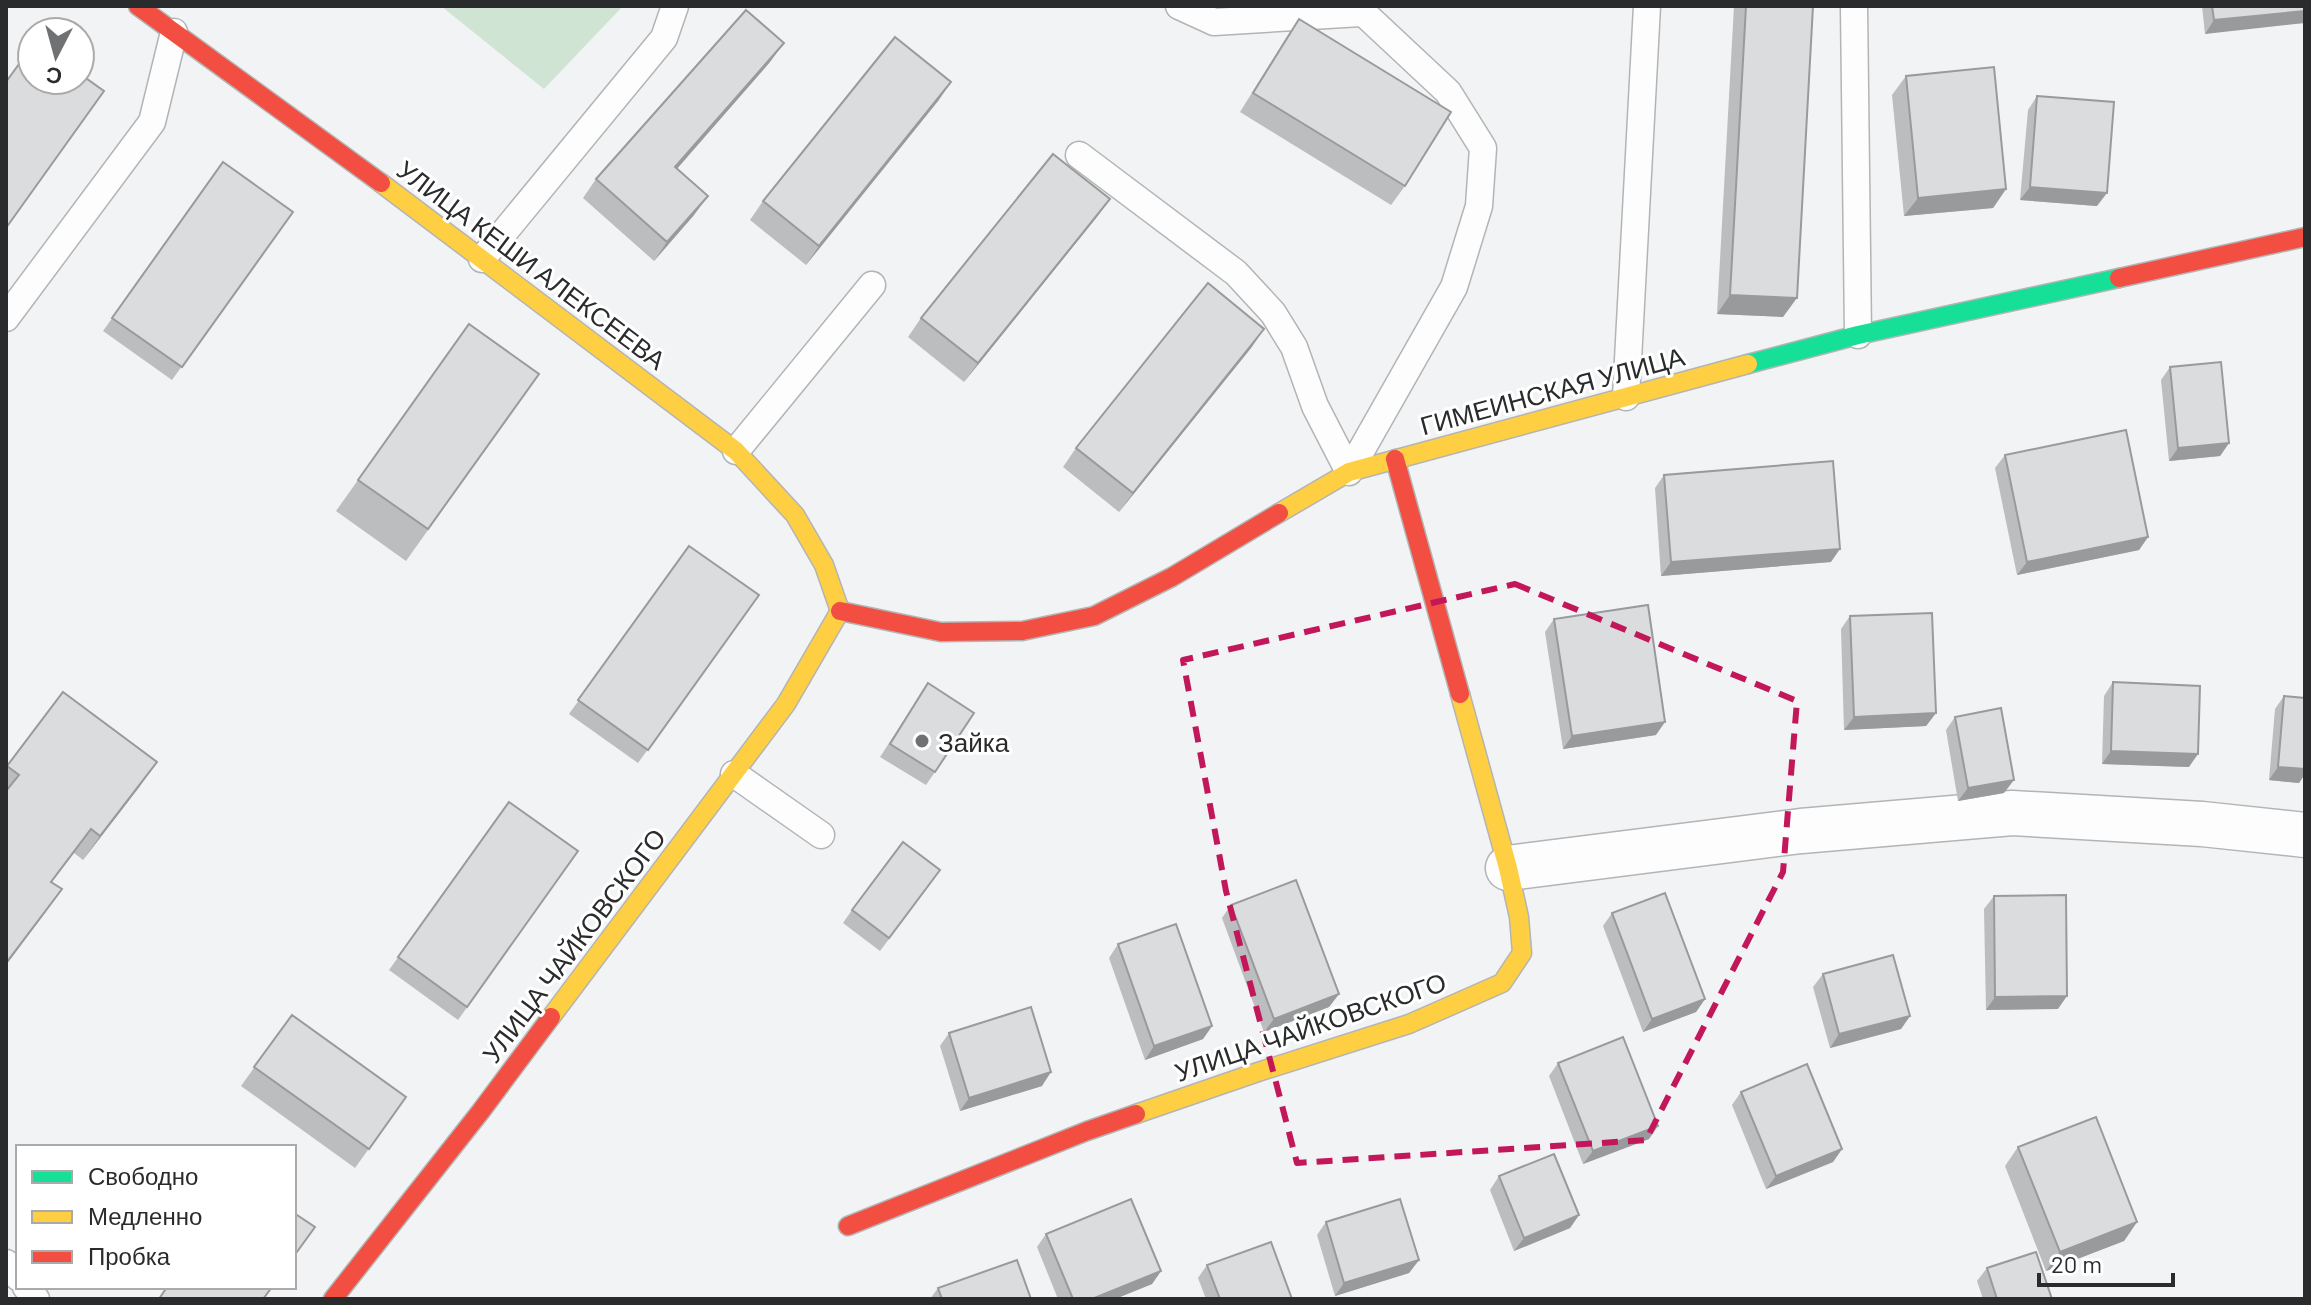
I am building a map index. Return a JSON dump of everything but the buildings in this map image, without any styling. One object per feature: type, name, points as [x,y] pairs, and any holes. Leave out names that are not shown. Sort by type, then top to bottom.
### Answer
[{"type":"street","name":"УЛИЦА КЕШИ АЛЕКСЕЕВА","points":[[138,6],[178,19],[322,138],[736,451],[795,515],[824,565],[840,611]]},
{"type":"street","name":"ГИМЕИНСКАЯ УЛИЦА","points":[[840,611],[941,632],[1022,631],[1094,616],[1172,577],[1349,472],[1858,335],[2305,237]]},
{"type":"street","name":"УЛИЦА ЧАЙКОВСКОГО","points":[[848,1226],[1087,1131],[1409,1024],[1502,983],[1522,953],[1519,917],[1395,459]]},
{"type":"street","name":"УЛИЦА ЧАЙКОВСКОГО","points":[[333,1299],[481,1111],[786,704],[840,611]]},
{"type":"street","points":[[1508,868],[1801,831],[2012,813],[2202,824],[2305,835]]},
{"type":"lane","points":[[482,259],[664,38],[675,6]]},
{"type":"lane","points":[[1179,6],[1214,22],[1358,10],[1448,92],[1483,148],[1479,206],[1454,287],[1349,472]]},
{"type":"lane","points":[[1626,397],[1647,6]]},
{"type":"lane","points":[[1854,6],[1858,335]]},
{"type":"lane","points":[[6,318],[152,122],[178,19]]},
{"type":"lane","points":[[1079,155],[1236,273],[1273,313],[1294,347],[1315,406],[1349,472]]},
{"type":"lane","points":[[736,451],[872,285]]},
{"type":"lane","points":[[734,774],[821,835]]},
{"type":"highlighted area","points":[[1515,584],[1797,701],[1783,872],[1646,1140],[1297,1163],[1226,891],[1183,660]]},
{"type":"green space","points":[[441,6],[623,6],[544,89]]},
{"type":"traffic: fast","points":[[1748,364],[1858,335],[2119,278]]},
{"type":"traffic: slow","points":[[381,183],[736,451],[795,515],[824,565],[840,611]]},
{"type":"traffic: slow","points":[[1279,513],[1349,472],[1748,364]]},
{"type":"traffic: slow","points":[[551,1017],[786,704],[840,611]]},
{"type":"traffic: slow","points":[[1136,1114],[1409,1024],[1502,983],[1522,953],[1519,917],[1460,694]]},
{"type":"traffic: jam","points":[[138,6],[381,183]]},
{"type":"traffic: jam","points":[[2119,278],[2305,237]]},
{"type":"traffic: jam","points":[[1395,459],[1460,694]]},
{"type":"traffic: jam","points":[[840,611],[941,632],[1022,631],[1094,616],[1172,577],[1279,513]]},
{"type":"traffic: jam","points":[[333,1299],[551,1017]]},
{"type":"traffic: jam","points":[[848,1226],[1136,1114]]},
{"type":"place","name":"Зайка","points":[[922,741]]}]
